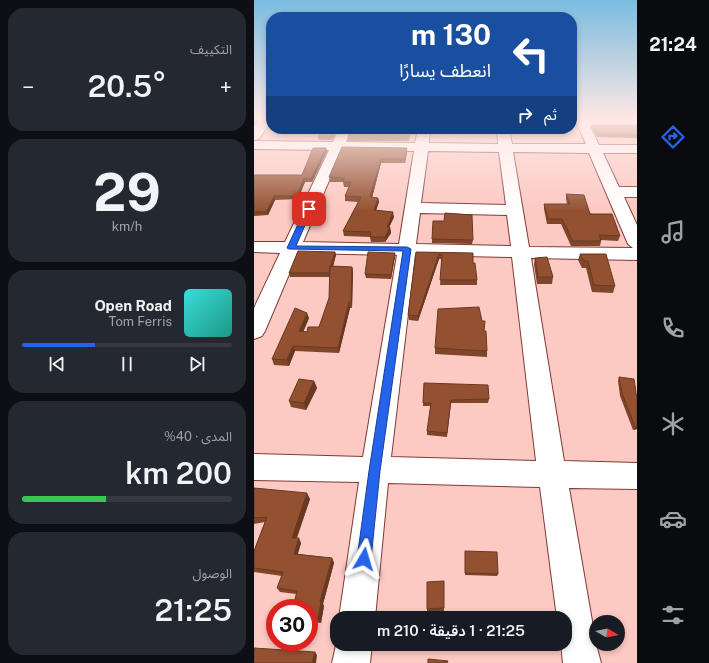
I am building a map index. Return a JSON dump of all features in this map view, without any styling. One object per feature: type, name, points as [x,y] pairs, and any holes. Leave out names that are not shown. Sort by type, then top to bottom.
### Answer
[{"type":"street","points":[[254,331],[336,150]]},
{"type":"street","points":[[358,611],[374,471],[421,150]]},
{"type":"street","points":[[506,150],[522,252],[552,473],[582,663]]},
{"type":"street","points":[[595,150],[637,244]]},
{"type":"street","points":[[614,192],[637,192]]},
{"type":"street","points":[[413,208],[515,210]]},
{"type":"street","points":[[254,247],[637,254]]},
{"type":"street","points":[[254,467],[637,476]]},
{"type":"street","points":[[351,663],[353,651]]},
{"type":"building","points":[[312,150],[325,150],[311,179],[304,178],[297,196],[274,196],[267,212],[254,212],[254,175],[302,175]]},
{"type":"building","points":[[341,150],[407,150],[405,159],[381,159],[370,197],[378,198],[374,210],[393,212],[387,227],[390,227],[385,237],[370,237],[371,232],[343,231],[361,197],[345,196],[351,182],[343,182],[344,178],[329,177]]},
{"type":"building","points":[[566,194],[584,195],[590,214],[612,214],[620,236],[599,235],[601,241],[573,241],[562,219],[548,219],[544,204],[570,204]]},
{"type":"building","points":[[445,213],[472,215],[473,240],[432,239],[433,221],[444,221]]},
{"type":"building","points":[[298,251],[335,252],[329,273],[289,273]]},
{"type":"building","points":[[368,252],[395,253],[391,275],[365,274]]},
{"type":"building","points":[[416,252],[473,253],[473,263],[475,263],[477,280],[440,280],[442,255],[439,254],[418,316],[408,315]]},
{"type":"building","points":[[580,254],[606,254],[615,286],[594,285],[588,261],[584,261]]},
{"type":"building","points":[[547,257],[553,277],[538,277],[535,258]]},
{"type":"building","points":[[330,266],[352,267],[351,302],[349,302],[338,348],[293,346],[287,360],[272,359],[295,308],[307,313],[299,331],[307,332],[308,327],[319,327],[329,298]]},
{"type":"building","points":[[479,307],[482,321],[485,321],[484,331],[486,331],[487,351],[435,348],[438,309]]},
{"type":"building","points":[[619,377],[634,379],[637,399],[637,426],[635,427],[622,393]]},
{"type":"building","points":[[299,379],[314,381],[304,403],[289,401]]},
{"type":"building","points":[[424,383],[488,385],[489,399],[451,400],[447,433],[427,431],[431,403],[423,403]]},
{"type":"building","points":[[254,488],[307,493],[292,538],[299,538],[294,554],[332,558],[320,602],[318,619],[318,599],[295,599],[297,591],[277,588],[283,572],[254,568],[254,551],[267,517],[254,518]]},
{"type":"building","points":[[465,551],[497,552],[498,574],[465,573]]},
{"type":"building","points":[[444,581],[444,608],[427,609],[427,582]]},
{"type":"building","points":[[254,648],[266,649],[266,651],[315,652],[312,663],[254,663]]},
{"type":"building","points":[[428,659],[448,661],[447,663],[428,663]]},
{"type":"route","points":[[309,209],[291,248],[407,249],[374,471],[364,559]]}]
